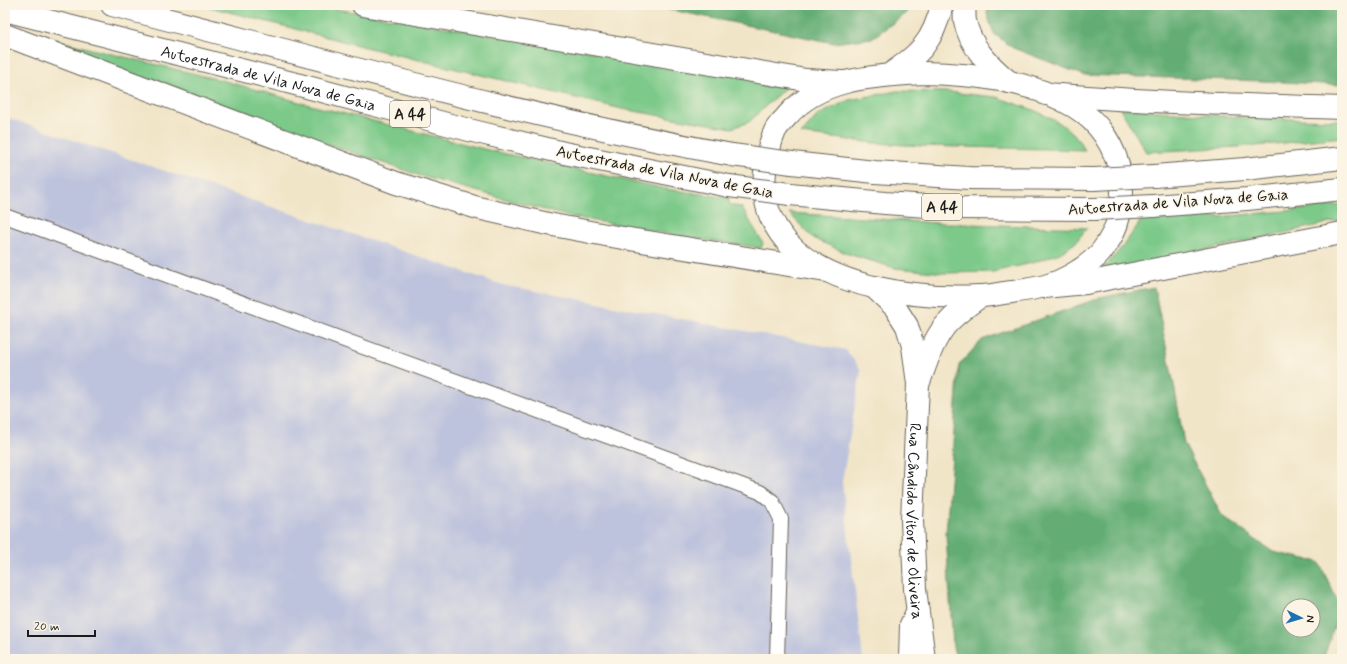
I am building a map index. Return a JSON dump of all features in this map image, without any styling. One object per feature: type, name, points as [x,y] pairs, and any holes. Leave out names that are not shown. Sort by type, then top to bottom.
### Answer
[{"type":"main road","name":"Autoestrada de Vila Nova de Gaia","points":[[112,5],[458,95],[606,130],[732,155],[792,163],[875,172],[969,178],[1094,179],[1245,169],[1342,158]]},
{"type":"main road","points":[[363,5],[806,80],[842,82]]},
{"type":"main road","points":[[890,75],[911,60],[922,49],[932,35],[938,21],[942,5]]},
{"type":"main road","name":"Rua Cândido Vitor de Oliveira","points":[[964,5],[965,22],[974,44],[989,65],[1009,82]]},
{"type":"main road","name":"Autoestrada de Vila Nova de Gaia","points":[[5,10],[473,131],[579,156],[729,186],[790,194],[956,208],[1094,209],[1247,199],[1342,189]]},
{"type":"main road","points":[[5,35],[396,183],[478,208],[548,224],[611,236],[826,271]]},
{"type":"main road","name":"Rua Cândido Vitor de Oliveira","points":[[923,73],[950,74],[975,76],[1009,82],[1046,94],[1075,108],[1095,123],[1111,145],[1119,168],[1122,192],[1120,211],[1115,230],[1100,252],[1079,270],[1063,280],[1044,287],[981,296],[949,297],[874,287],[850,280],[826,271],[806,258],[788,243],[774,225],[765,204],[764,180],[767,154],[776,129],[793,109],[816,92],[842,82],[867,77],[890,75],[923,73]]},
{"type":"main road","points":[[1046,94],[1200,104],[1342,108]]},
{"type":"main road","points":[[1044,287],[1086,283],[1342,233]]},
{"type":"main road","name":"Rua Cândido Vitor de Oliveira","points":[[874,287],[895,307],[907,326],[913,346],[918,384],[912,520],[913,552],[917,603],[924,659]]},
{"type":"main road","name":"Rua Cândido Vitor de Oliveira","points":[[918,384],[933,346],[945,326],[959,312],[981,296]]},
{"type":"lane","points":[[5,216],[760,492],[772,501],[781,519],[777,659]]},
{"type":"lane","points":[[906,659],[907,624],[917,603]]},
{"type":"shaded area","points":[[5,117],[503,285],[846,350],[861,370],[842,482],[863,659],[5,659]]},
{"type":"green space","points":[[202,5],[312,5],[789,84],[749,122],[732,128],[622,109],[365,47]]},
{"type":"green space","points":[[647,5],[912,5],[907,13],[872,38],[834,43]]},
{"type":"green space","points":[[988,5],[1342,5],[1342,85],[1083,75],[1013,48],[994,34],[987,14]]},
{"type":"green space","points":[[5,26],[91,49],[225,81],[306,104],[488,150],[666,189],[729,198],[729,204],[742,208],[763,243],[761,248],[686,237],[567,216],[421,176],[150,83]]},
{"type":"green space","points":[[897,91],[948,92],[996,97],[1034,110],[1060,123],[1074,134],[1085,150],[922,146],[874,143],[801,134],[818,115],[849,100]]},
{"type":"green space","points":[[1120,108],[1251,118],[1342,120],[1342,137],[1255,146],[1146,152]]},
{"type":"green space","points":[[1342,205],[1342,220],[1098,274],[1124,245],[1142,219],[1194,219]]},
{"type":"green space","points":[[789,213],[938,223],[1087,228],[1075,243],[1060,253],[1032,263],[993,272],[945,273],[895,268],[848,254],[813,238]]},
{"type":"green space","points":[[1154,287],[1175,390],[1184,444],[1222,516],[1273,552],[1319,562],[1341,608],[1323,659],[956,659],[953,647],[946,534],[959,365],[982,340],[1099,298]]}]
